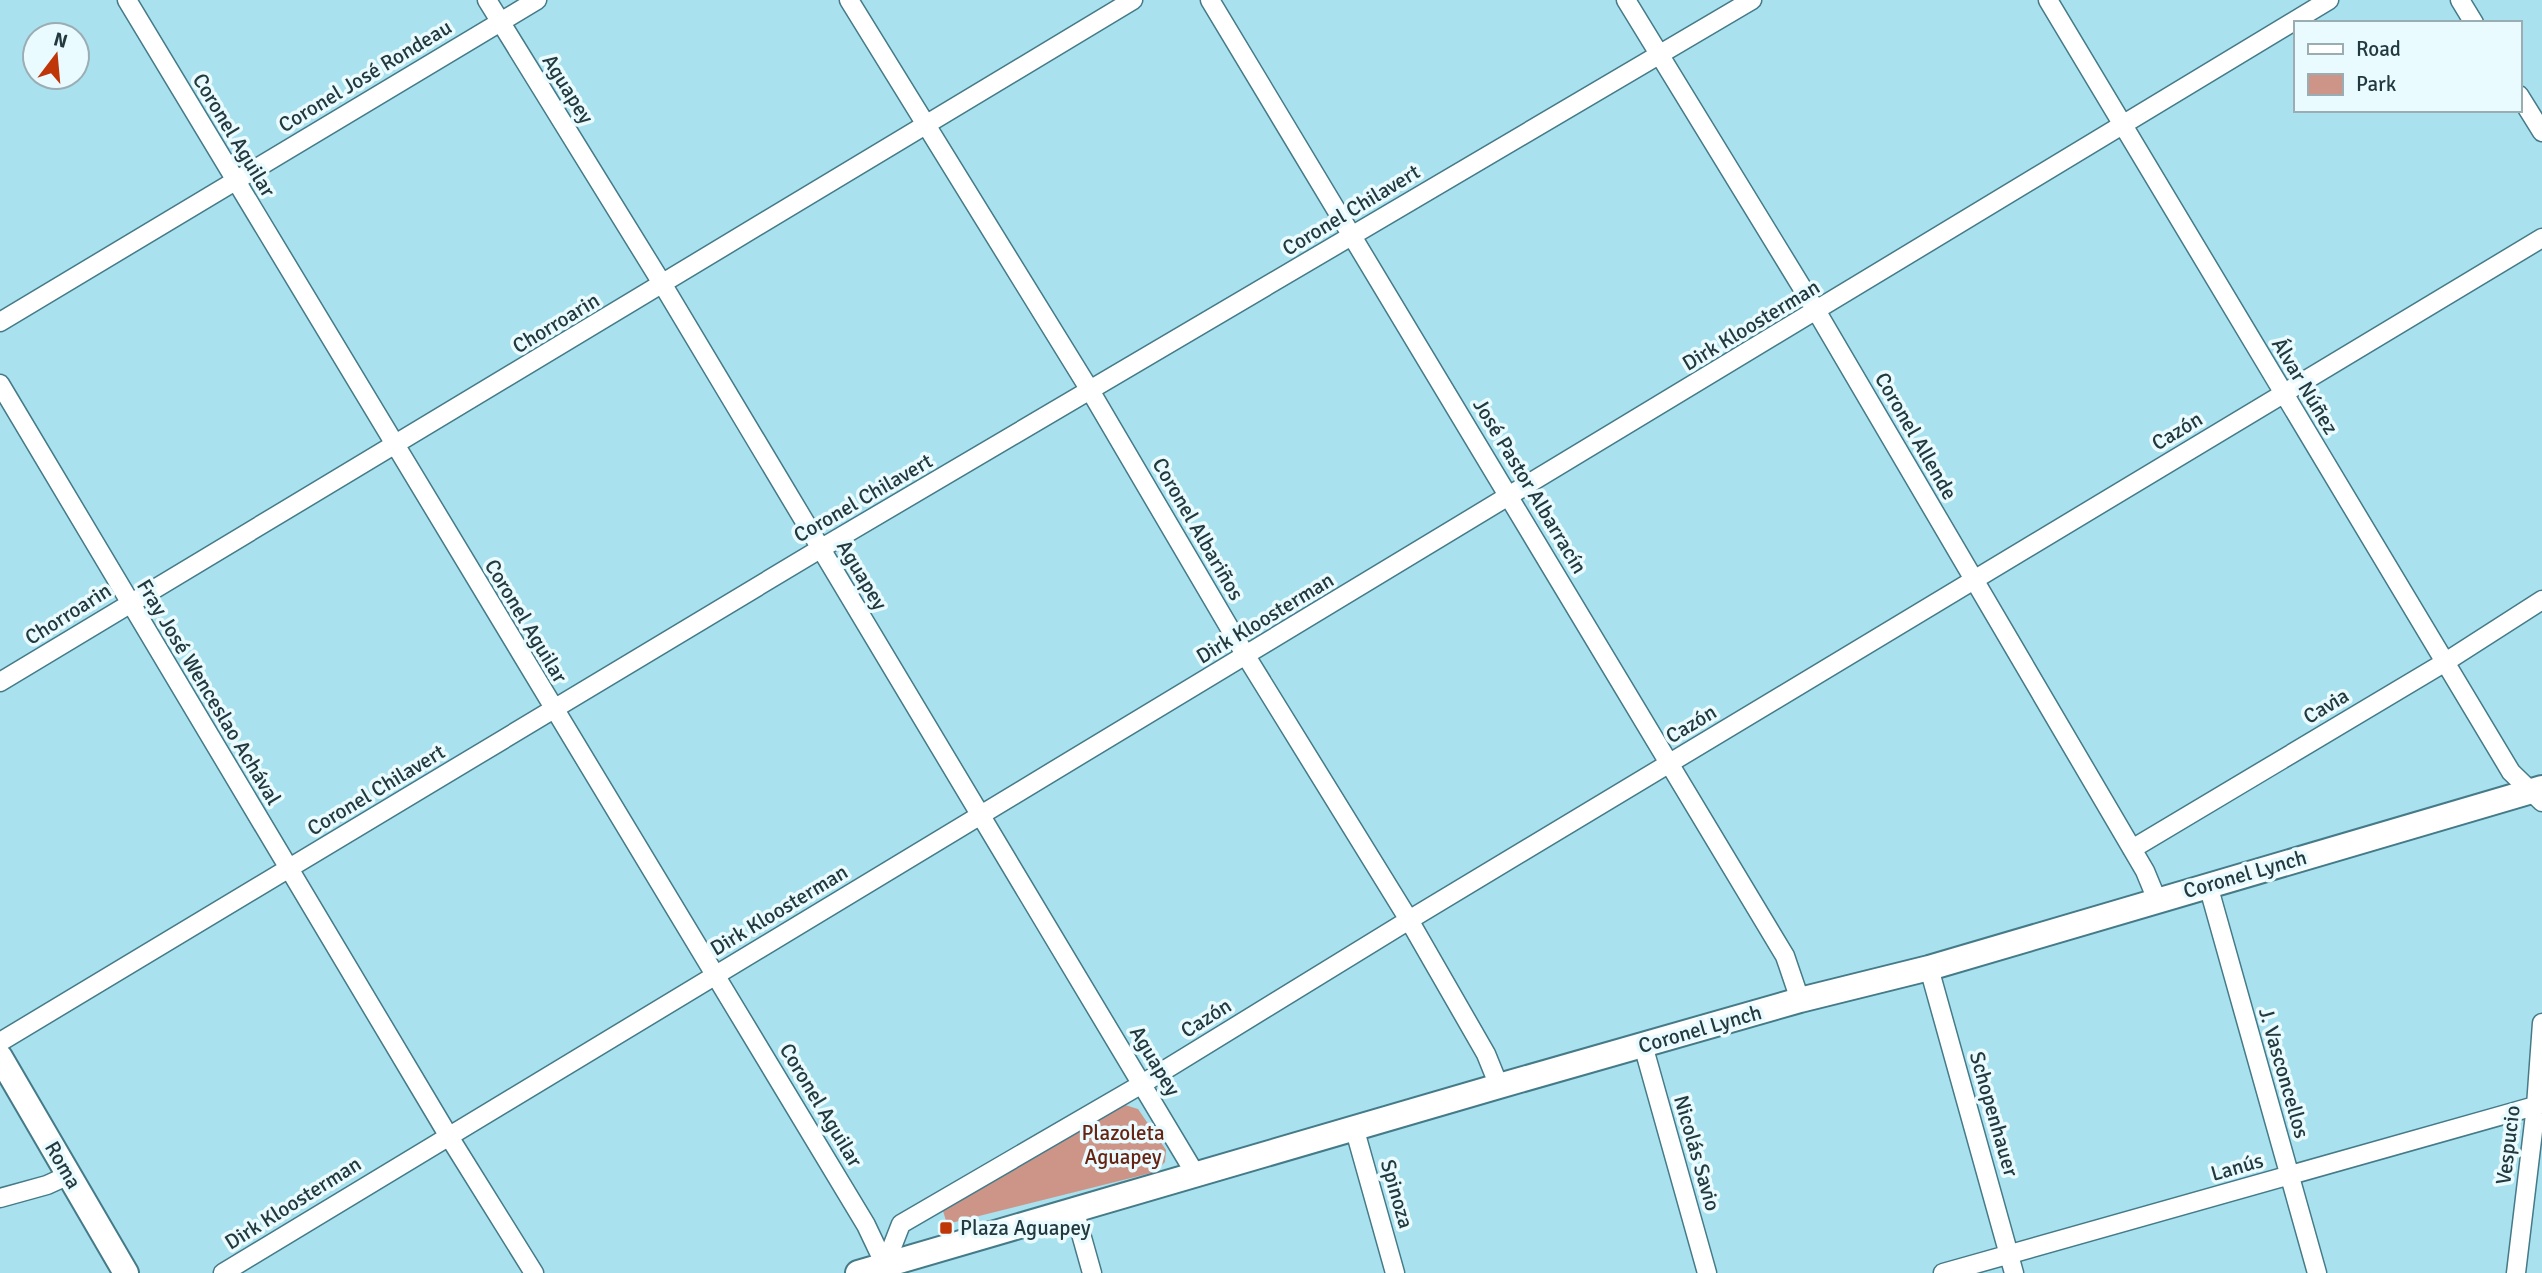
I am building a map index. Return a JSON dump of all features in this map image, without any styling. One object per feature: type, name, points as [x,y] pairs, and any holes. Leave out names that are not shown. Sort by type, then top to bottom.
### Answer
[{"type":"street","name":"Coronel Aguilar","points":[[127,0],[396,444],[552,709],[866,1225],[885,1265]]},
{"type":"street","name":"Aguapey","points":[[487,0],[663,285],[1196,1175]]},
{"type":"street","name":"Coronel José Rondeau","points":[[0,321],[537,0]]},
{"type":"street","name":"Coronel Albariños","points":[[849,0],[1091,392],[1246,656],[1409,920],[1486,1054],[1499,1086]]},
{"type":"street","name":"Chorroarin","points":[[0,682],[1133,0]]},
{"type":"street","name":"José Pastor Albarracín","points":[[1210,0],[1785,956],[1800,1000]]},
{"type":"street","name":"Coronel Allende","points":[[1626,0],[1818,312],[2132,849],[2157,900]]},
{"type":"street","name":"Coronel Chilavert","points":[[0,1042],[820,549],[1091,392],[1352,234],[1752,0]]},
{"type":"street","name":"Álvar Núñez","points":[[2048,0],[2282,393],[2447,661],[2511,772],[2538,794]]},
{"type":"street","name":"Dirk Kloosterman","points":[[2294,21],[2329,0]]},
{"type":"street","points":[[2460,0],[2473,21]]},
{"type":"street","name":"Dirk Kloosterman","points":[[223,1273],[447,1135],[1818,312],[2294,21]]},
{"type":"street","points":[[2521,98],[2542,132]]},
{"type":"street","name":"Cazón","points":[[885,1265],[901,1224],[1142,1084],[1409,920],[2542,238]]},
{"type":"street","name":"Fray José Wenceslao Achával","points":[[0,384],[447,1135],[534,1273]]},
{"type":"street","name":"Cavia","points":[[2132,849],[2447,661],[2542,600]]},
{"type":"street","name":"Coronel Lynch","points":[[858,1273],[1800,1000],[1929,968],[2208,885],[2538,794]]},
{"type":"street","name":"J. Vasconcellos","points":[[2208,885],[2317,1273]]},
{"type":"street","name":"Schopenhauer","points":[[1929,968],[2014,1273]]},
{"type":"street","name":"Vespucio","points":[[2516,1273],[2539,1105],[2542,1023]]},
{"type":"street","name":"Nicolás Savio","points":[[1643,1045],[1707,1273]]},
{"type":"street","name":"Roma","points":[[0,1058],[126,1273]]},
{"type":"street","name":"Lanús","points":[[1943,1273],[2539,1105]]},
{"type":"street","name":"Spinoza","points":[[1354,1128],[1395,1273]]},
{"type":"street","points":[[0,1198],[47,1185],[69,1175]]},
{"type":"street","points":[[1074,1209],[1092,1273]]},
{"type":"green space","name":"Plazoleta Aguapey","points":[[1125,1105],[1138,1109],[1166,1150],[1165,1162],[1155,1172],[947,1224],[943,1211]]},
{"type":"place","name":"Plaza Aguapey","points":[[946,1228]]}]
